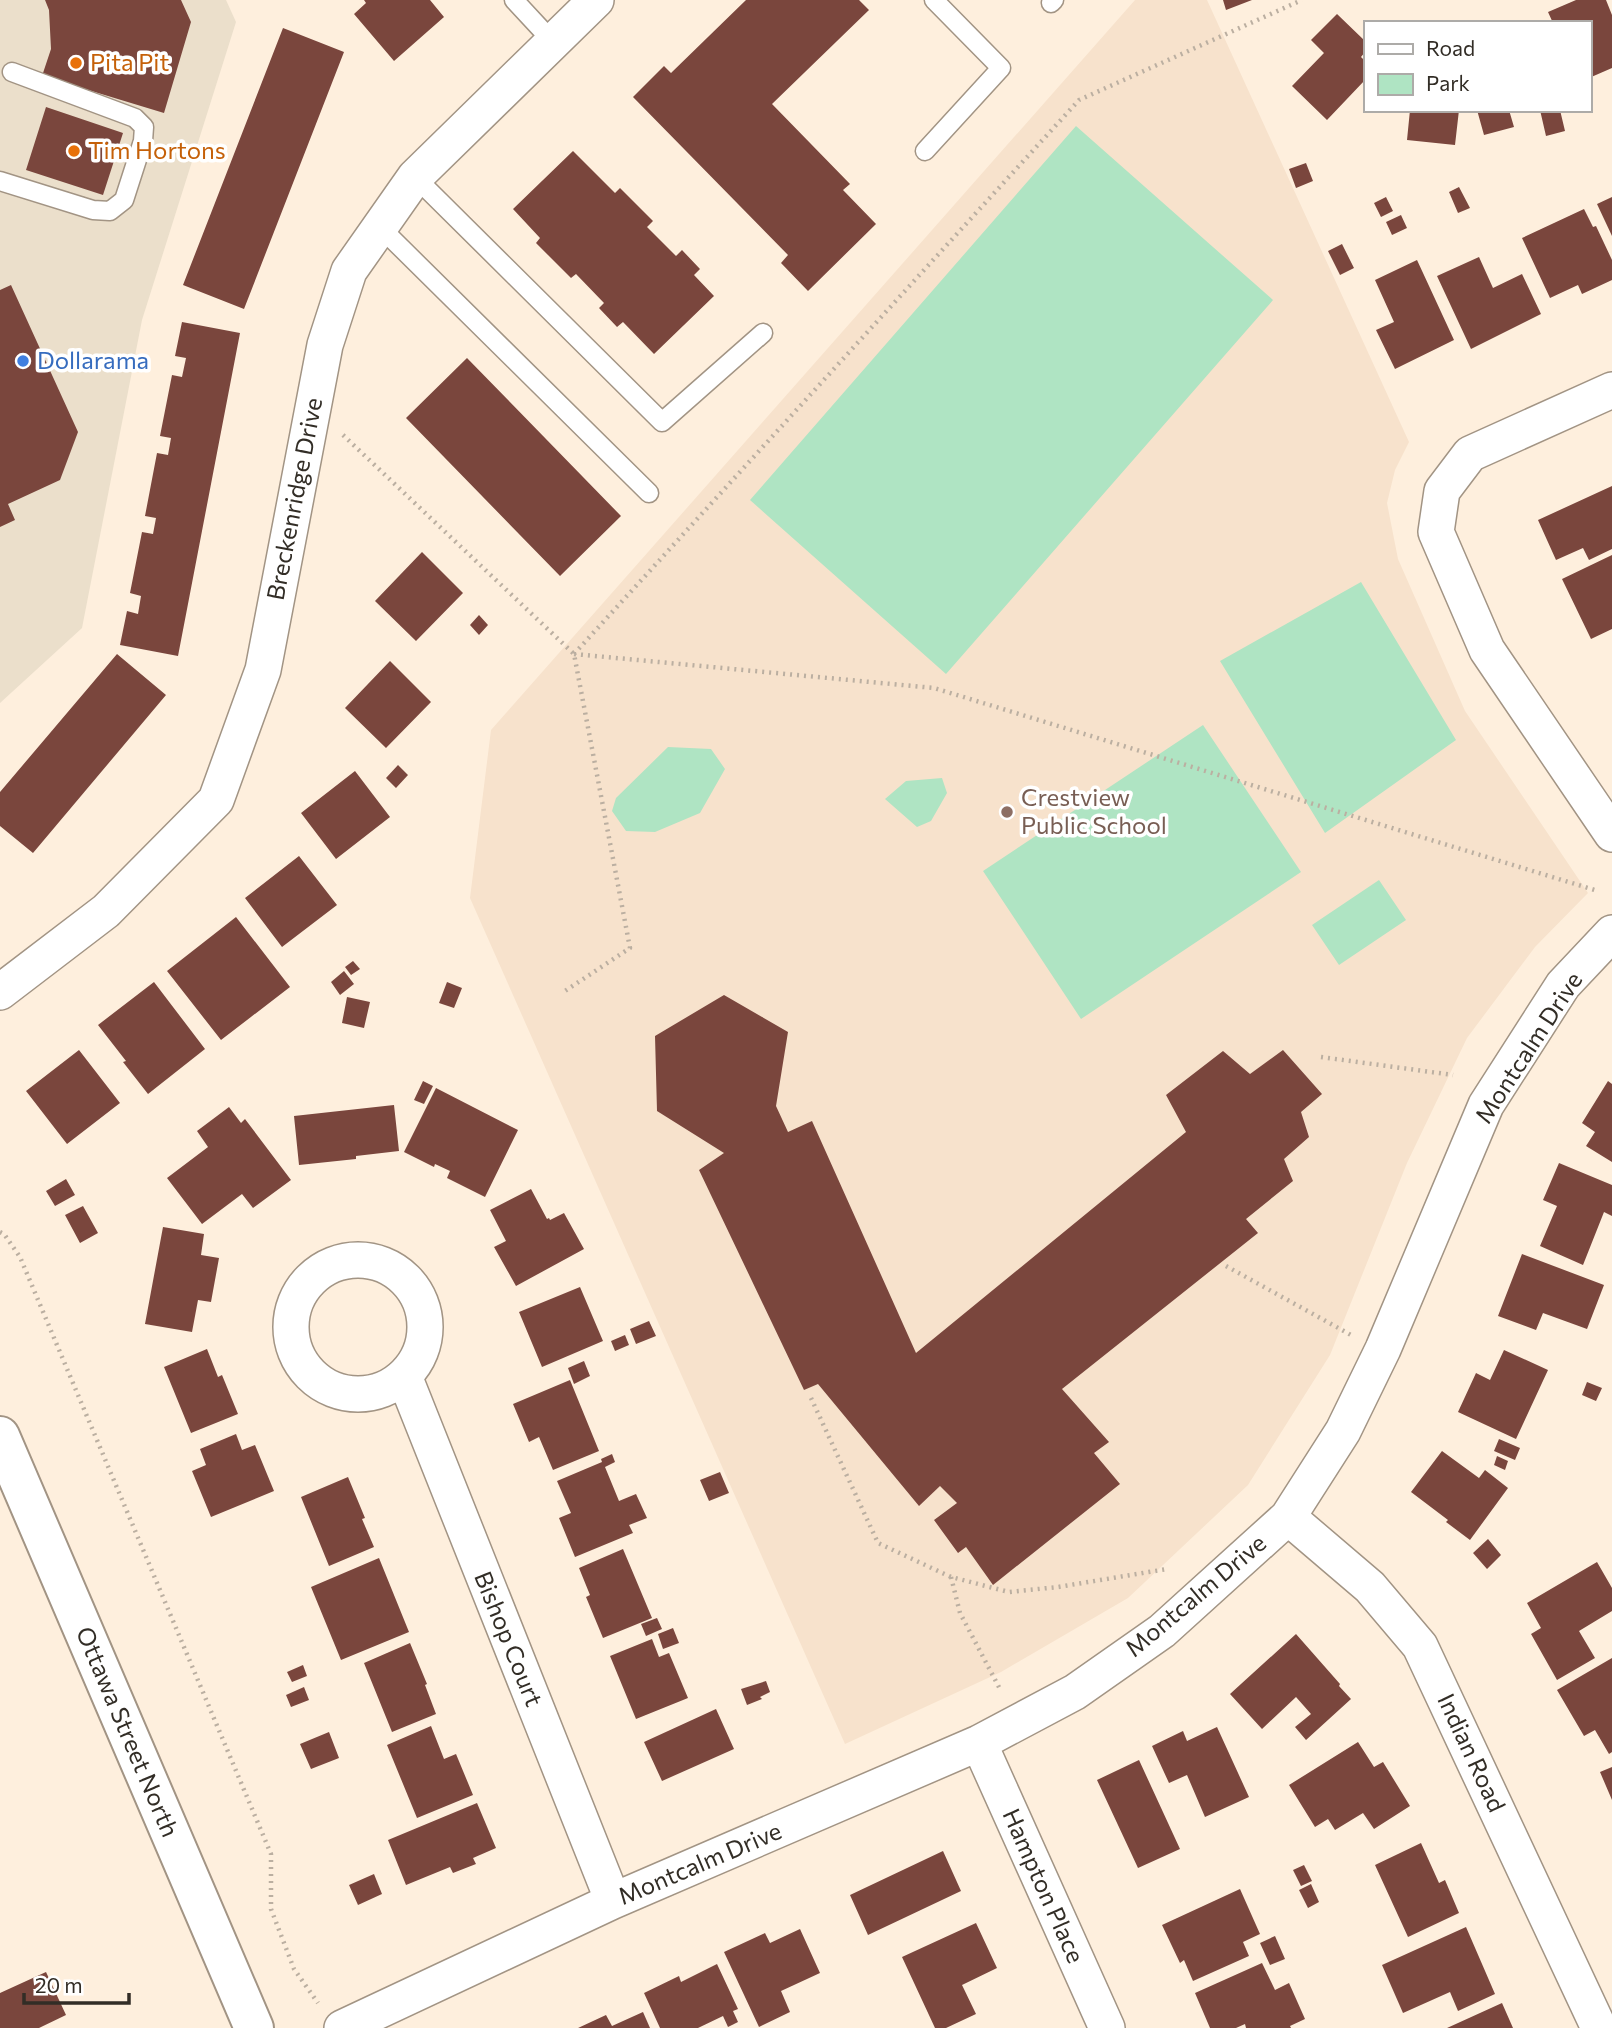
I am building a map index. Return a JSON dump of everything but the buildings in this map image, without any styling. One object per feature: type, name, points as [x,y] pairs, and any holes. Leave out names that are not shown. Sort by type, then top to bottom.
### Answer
[{"type":"main road","name":"Ottawa Street North","points":[[0,1436],[254,2028]]},
{"type":"street","name":"Breckenridge Drive","points":[[0,992],[106,911],[216,800],[263,670],[325,345],[349,271],[415,177],[596,0]]},
{"type":"street","points":[[1612,390],[1470,454],[1442,491],[1436,532],[1487,650],[1612,834]]},
{"type":"street","name":"Montcalm Drive","points":[[330,2016],[613,1901],[979,1743],[1075,1692],[1162,1631],[1288,1517],[1343,1431],[1383,1349],[1486,1105],[1563,985],[1612,933]]},
{"type":"street","name":"Bishop Court","points":[[404,1376],[613,1901]]},
{"type":"street","name":"Indian Road","points":[[1288,1517],[1370,1587],[1420,1646],[1599,2028]]},
{"type":"street","name":"Hampton Place","points":[[979,1743],[1107,2028]]},
{"type":"lane","points":[[514,0],[553,42]]},
{"type":"lane","points":[[925,151],[1001,68],[934,0]]},
{"type":"lane","points":[[0,181],[93,210],[110,211],[124,200],[144,127],[135,118],[12,72]]},
{"type":"lane","points":[[415,177],[662,422],[763,333]]},
{"type":"lane","points":[[380,227],[649,493]]},
{"type":"path","points":[[574,654],[1079,100],[1302,0]]},
{"type":"path","points":[[340,432],[574,654],[630,948],[565,990]]},
{"type":"path","points":[[574,654],[934,688],[1598,891]]},
{"type":"path","points":[[1321,1057],[1453,1075]]},
{"type":"path","points":[[2,1233],[20,1258],[271,1854],[271,1909],[294,1969],[330,2016]]},
{"type":"path","points":[[1226,1266],[1345,1332],[1383,1349]]},
{"type":"path","points":[[811,1398],[878,1543],[951,1577],[1009,1592],[1058,1587],[1167,1569]]},
{"type":"path","points":[[951,1577],[960,1613],[1017,1723]]},
{"type":"shaded area","points":[[0,0],[226,0],[236,22],[142,320],[82,628],[0,703]]},
{"type":"shaded area","name":"Crestview Public School","points":[[1135,0],[1207,0],[1409,442],[1395,470],[1387,503],[1398,559],[1465,711],[1588,893],[1535,947],[1467,1038],[1407,1163],[1330,1355],[1248,1485],[1128,1598],[1001,1672],[845,1744],[470,898],[491,730]]},
{"type":"green space","points":[[1076,126],[1273,300],[946,674],[750,500]]},
{"type":"green space","points":[[1361,582],[1456,740],[1325,833],[1220,661]]},
{"type":"green space","points":[[1203,725],[1301,872],[1081,1019],[983,871]]},
{"type":"green space","points":[[668,747],[711,749],[725,769],[700,813],[655,832],[626,831],[612,811],[616,798]]},
{"type":"green space","points":[[942,778],[947,793],[931,821],[917,827],[885,799],[906,781]]},
{"type":"green space","points":[[1379,880],[1406,920],[1339,965],[1312,925]]},
{"type":"place","name":"Pita Pit","points":[[76,63]]},
{"type":"place","name":"Tim Hortons","points":[[74,151]]},
{"type":"place","name":"Dollarama","points":[[23,361]]},
{"type":"place","name":"Crestview Public School","points":[[1007,812]]}]
